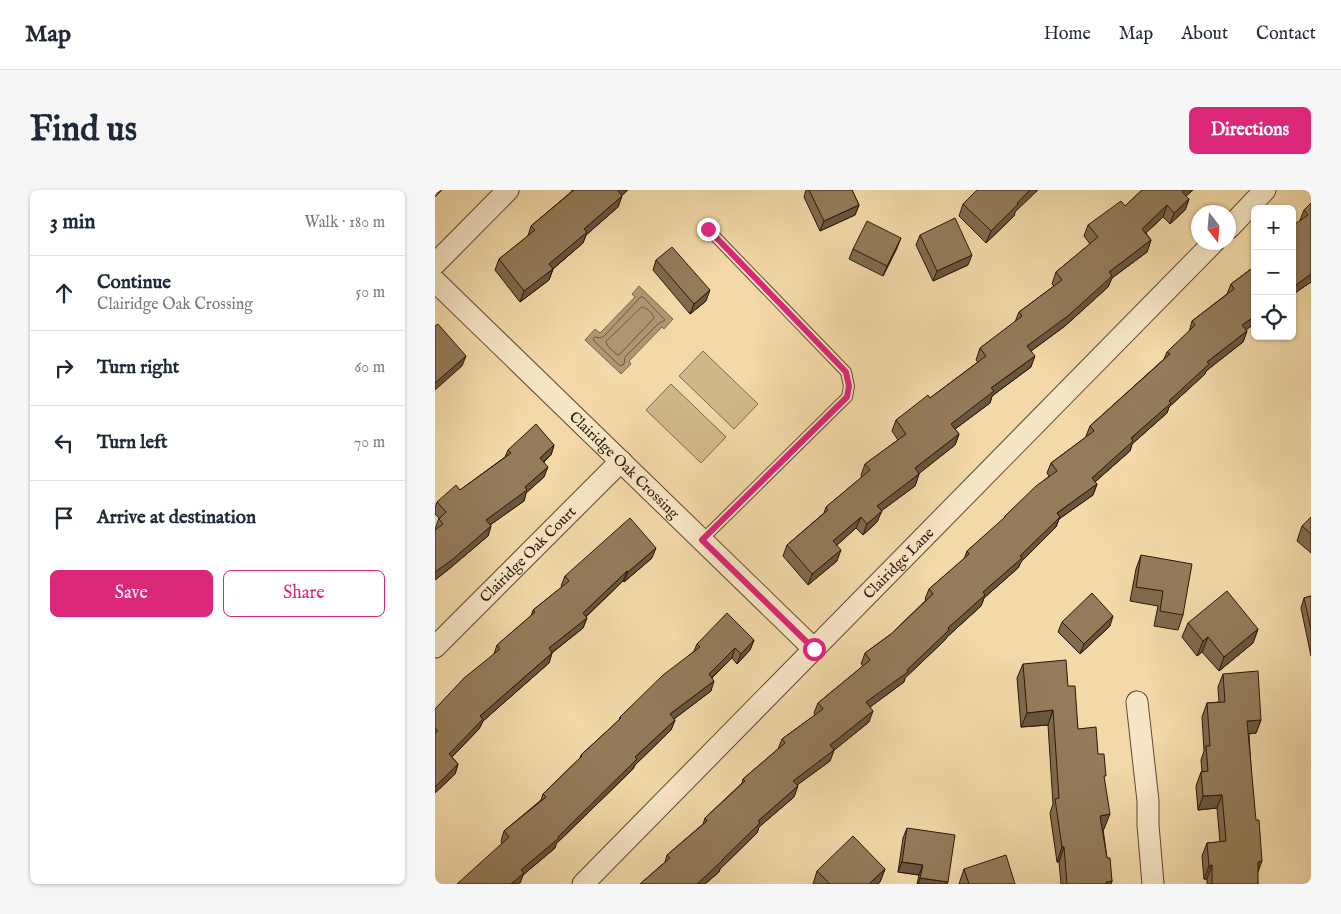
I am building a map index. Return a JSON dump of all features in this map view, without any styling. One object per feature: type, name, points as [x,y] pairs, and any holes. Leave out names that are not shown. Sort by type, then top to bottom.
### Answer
[{"type":"street","points":[[435,264],[508,190]]},
{"type":"street","points":[[1236,221],[1265,190]]},
{"type":"street","name":"Clairidge Lane","points":[[583,884],[1206,250]]},
{"type":"street","name":"Clairidge Oak Crossing","points":[[435,281],[814,649]]},
{"type":"street","name":"Clairidge Oak Court","points":[[435,647],[621,461]]},
{"type":"street","points":[[1137,702],[1148,801],[1153,884]]},
{"type":"lane","points":[[702,540],[847,397],[849,386],[846,372],[708,229]]},
{"type":"shaded area","points":[[703,351],[758,404],[734,429],[679,376]]},
{"type":"shaded area","points":[[671,384],[726,437],[701,463],[646,410]]},
{"type":"water","points":[[639,286],[673,319],[664,329],[662,327],[629,361],[631,364],[621,374],[585,340],[595,329],[600,333],[635,297],[632,294]]},
{"type":"building","points":[[574,190],[619,190],[622,196],[584,229],[587,232],[549,264],[553,269],[524,291],[499,259],[535,230],[531,226]]},
{"type":"building","points":[[809,190],[852,190],[859,205],[824,221]]},
{"type":"building","points":[[977,190],[1030,190],[991,231],[963,204]]},
{"type":"building","points":[[1142,190],[1184,190],[1182,192],[1189,199],[1174,213],[1167,205],[1142,229],[1151,240],[1109,272],[1112,276],[1069,315],[1027,346],[1035,356],[991,388],[994,391],[951,424],[959,434],[915,468],[919,474],[877,506],[882,511],[867,524],[861,517],[833,541],[841,550],[812,574],[787,545],[828,510],[826,507],[870,470],[865,464],[906,434],[896,420],[928,395],[930,398],[986,356],[980,348],[1022,316],[1019,312],[1062,280],[1056,272],[1098,237],[1088,225],[1121,201],[1125,206]]},
{"type":"building","points":[[1311,203],[1311,274],[1296,285],[1296,223],[1308,215],[1304,210]]},
{"type":"building","points":[[955,218],[972,255],[937,271],[920,235]]},
{"type":"building","points":[[867,221],[901,238],[887,266],[853,249]]},
{"type":"building","points":[[672,247],[710,290],[694,304],[656,260]]},
{"type":"building","points":[[1251,269],[1251,319],[1242,325],[1247,331],[1207,362],[1209,364],[1169,401],[1171,403],[1131,438],[1133,441],[1092,478],[1097,484],[1057,513],[1060,517],[1020,556],[1022,558],[983,592],[985,595],[948,628],[949,630],[907,670],[908,672],[866,702],[873,711],[830,745],[834,750],[793,781],[798,786],[758,821],[760,823],[697,884],[640,884],[670,858],[667,855],[707,821],[705,818],[745,781],[743,779],[785,743],[782,739],[823,709],[818,703],[870,660],[865,653],[891,634],[933,594],[929,589],[969,554],[967,551],[1036,486],[1057,471],[1051,463],[1094,431],[1090,426],[1170,354],[1167,352],[1195,325],[1192,321],[1234,289],[1231,284]]},
{"type":"building","points":[[438,324],[466,356],[435,383],[435,326]]},
{"type":"building","points":[[536,424],[554,445],[540,458],[548,467],[525,487],[527,490],[486,520],[491,526],[435,572],[435,530],[443,524],[439,519],[446,512],[437,502],[456,485],[460,490],[511,453],[508,450]]},
{"type":"building","points":[[1311,517],[1311,534],[1302,526]]},
{"type":"building","points":[[630,518],[656,548],[627,571],[583,613],[587,618],[549,648],[552,653],[480,716],[483,719],[449,754],[458,764],[435,787],[435,733],[438,731],[435,728],[435,709],[464,678],[500,649],[497,645],[535,612],[533,610],[569,581],[565,576]]},
{"type":"building","points":[[1141,555],[1192,564],[1183,615],[1160,611],[1163,591],[1136,587]]},
{"type":"building","points":[[1227,591],[1258,629],[1224,657],[1208,637],[1203,641],[1188,623]]},
{"type":"building","points":[[1092,593],[1113,616],[1084,644],[1062,622]]},
{"type":"building","points":[[1311,596],[1311,629],[1304,598]]},
{"type":"building","points":[[727,613],[754,640],[741,654],[735,648],[709,674],[714,681],[670,714],[675,720],[635,757],[637,759],[559,838],[521,870],[524,873],[511,884],[457,884],[509,837],[504,831],[546,797],[543,794],[663,675],[700,647],[697,644]]},
{"type":"building","points":[[1066,660],[1068,686],[1075,686],[1078,729],[1096,727],[1098,754],[1104,754],[1106,776],[1104,776],[1110,814],[1100,816],[1107,858],[1110,858],[1112,881],[1106,882],[1106,884],[1067,884],[1064,847],[1062,847],[1055,799],[1059,798],[1053,710],[1027,713],[1023,664]]},
{"type":"building","points":[[1258,671],[1261,720],[1247,721],[1256,820],[1259,820],[1262,861],[1258,862],[1258,884],[1212,884],[1212,865],[1209,866],[1207,843],[1226,841],[1222,795],[1203,796],[1201,772],[1208,771],[1206,746],[1210,746],[1207,703],[1225,702],[1223,674]]},
{"type":"building","points":[[907,828],[955,835],[948,882],[920,878],[923,865],[902,862]]},
{"type":"building","points":[[853,836],[885,869],[869,884],[830,884],[817,871]]},
{"type":"building","points":[[1006,855],[1015,884],[969,884],[964,869]]},
{"type":"route","points":[[708,229],[846,372],[849,386],[847,397],[702,540],[814,649]]}]
